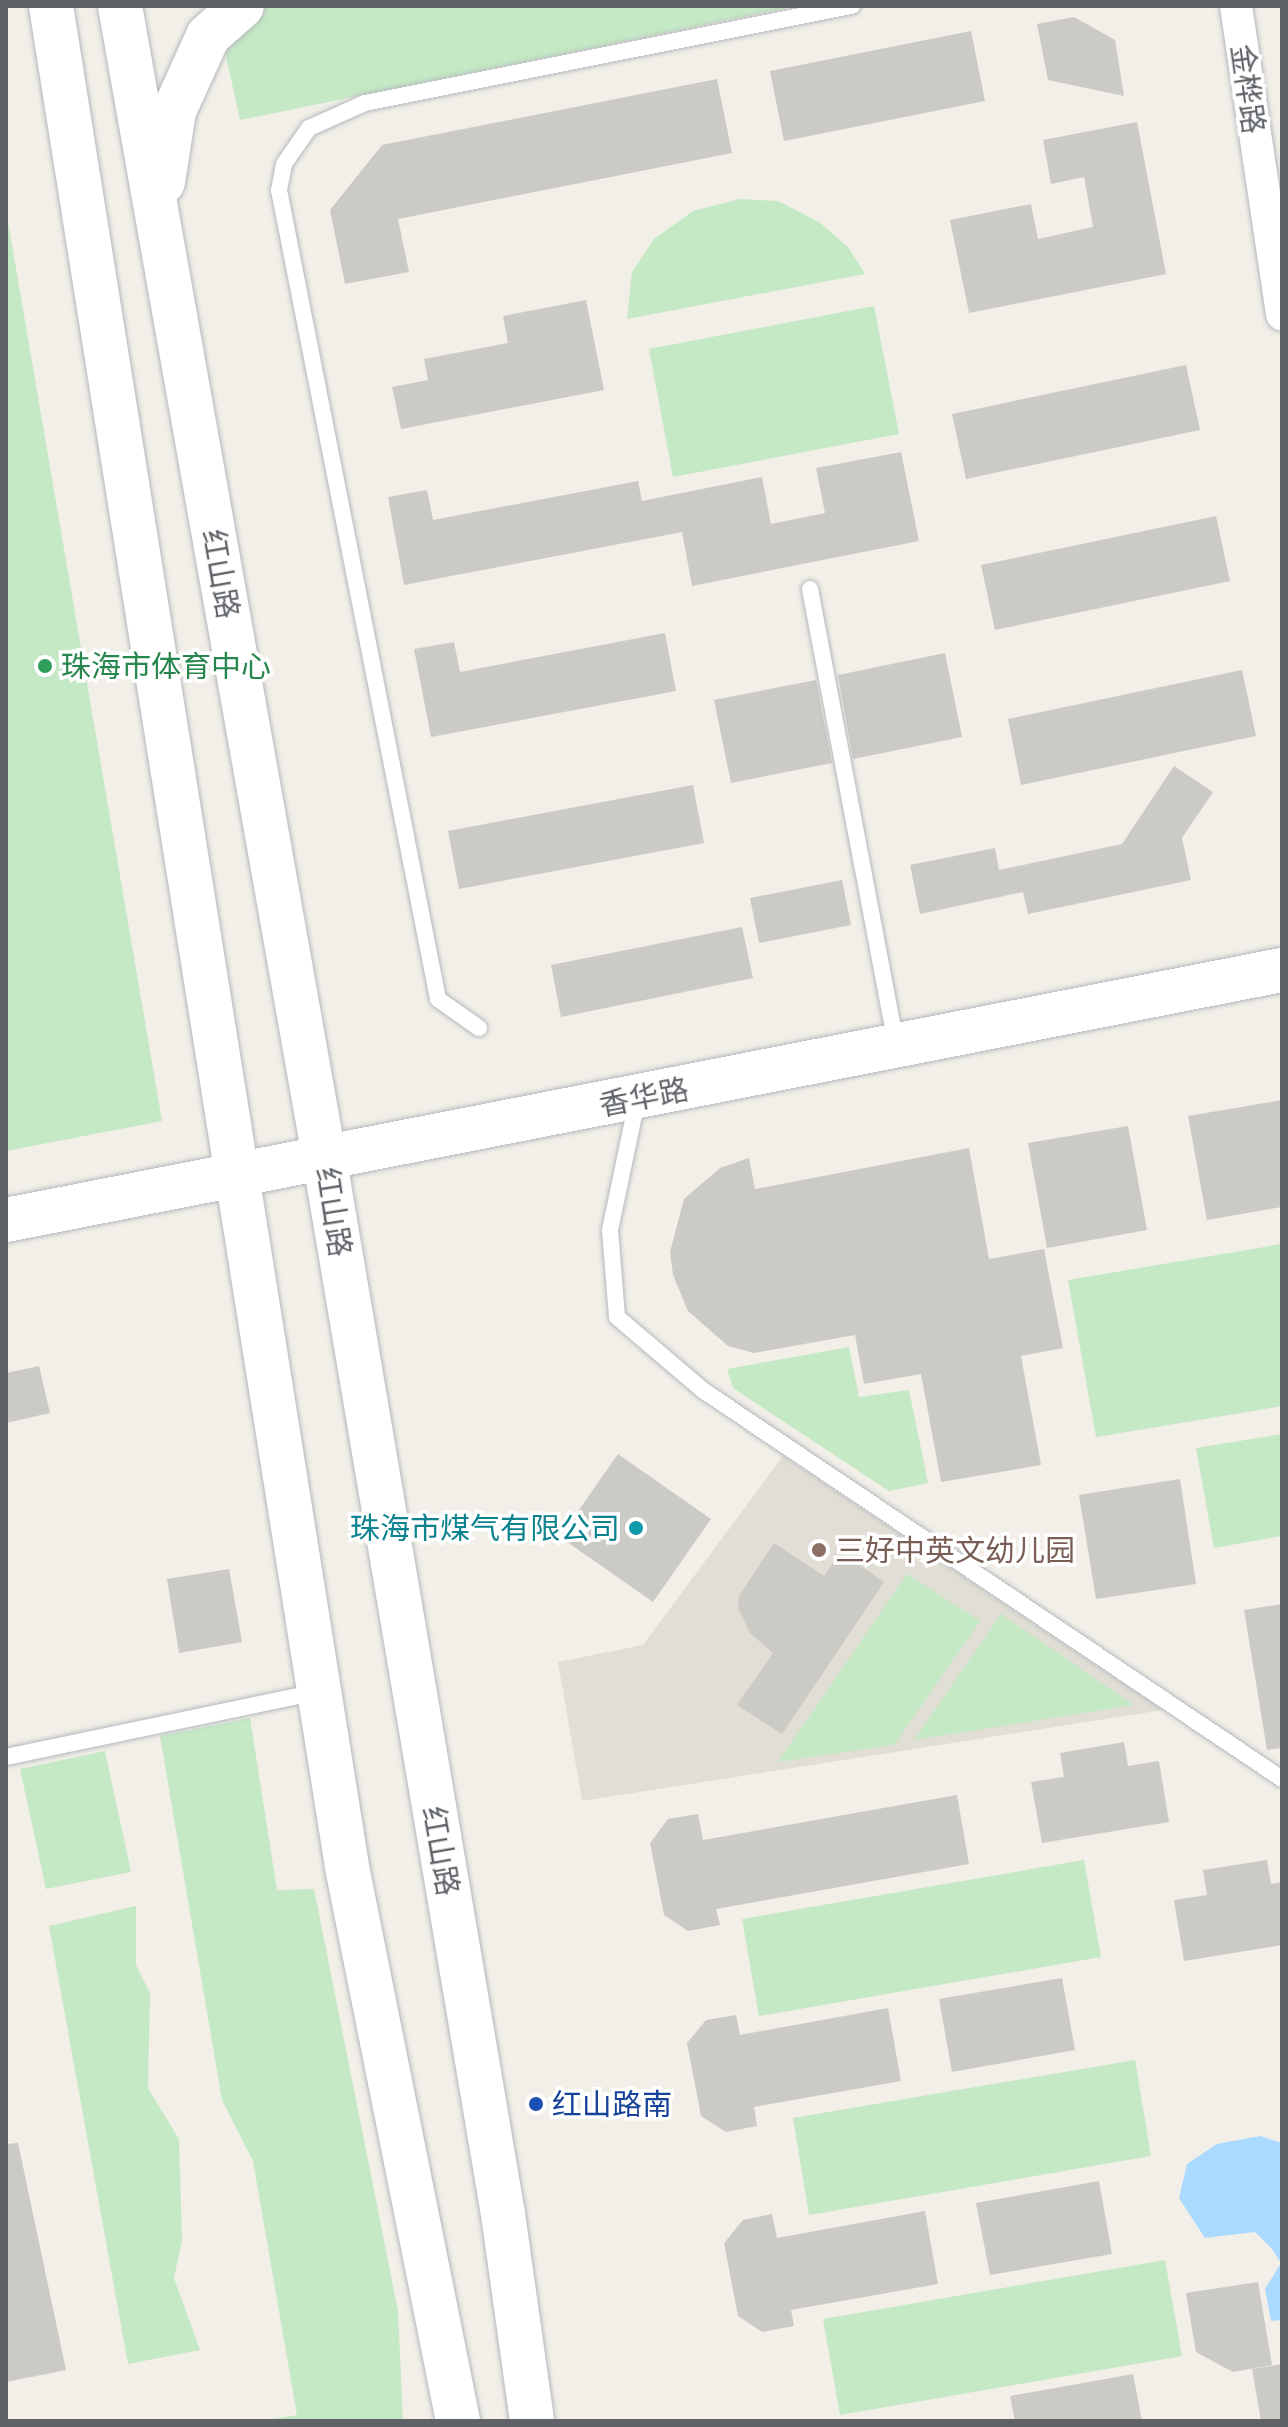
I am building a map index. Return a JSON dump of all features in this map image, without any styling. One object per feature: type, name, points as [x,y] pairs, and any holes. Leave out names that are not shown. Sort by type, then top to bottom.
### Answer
[{"type":"main road","name":"红山路","points":[[120,6],[324,1156],[503,2214],[532,2421]]},
{"type":"main road","points":[[157,215],[174,111],[208,36],[242,6]]},
{"type":"main road","points":[[56,7],[235,1172],[348,1872],[458,2421]]},
{"type":"main road","name":"香华路","points":[[6,1220],[235,1172],[638,1099],[1282,970]]},
{"type":"street","name":"金桦路","points":[[1236,6],[1282,315]]},
{"type":"lane","points":[[479,1028],[438,999],[279,190],[284,164],[309,128],[365,103],[852,6]]},
{"type":"lane","points":[[810,589],[896,1047]]},
{"type":"lane","points":[[638,1099],[610,1230],[617,1317],[704,1391],[1282,1779]]},
{"type":"lane","points":[[6,1757],[320,1692]]},
{"type":"shaded area","name":"三好中英文幼儿园","points":[[783,1456],[1163,1710],[582,1801],[558,1662],[643,1645]]},
{"type":"green space","points":[[215,6],[797,6],[240,120]]},
{"type":"green space","points":[[740,199],[778,201],[819,222],[848,247],[865,274],[627,319],[632,272],[654,239],[693,211]]},
{"type":"green space","name":"珠海市体育中心","points":[[6,210],[162,1121],[6,1151]]},
{"type":"green space","points":[[874,306],[899,434],[673,477],[649,349]]},
{"type":"green space","points":[[1282,1244],[1282,1406],[1096,1437],[1068,1280]]},
{"type":"green space","points":[[849,1347],[859,1397],[909,1390],[928,1483],[889,1491],[733,1388],[727,1369]]},
{"type":"green space","points":[[1282,1434],[1282,1536],[1214,1548],[1196,1448]]},
{"type":"green space","points":[[907,1574],[980,1621],[894,1745],[778,1762]]},
{"type":"green space","points":[[1001,1614],[1134,1705],[914,1740]]},
{"type":"green space","points":[[250,1718],[277,1890],[314,1889],[398,2311],[403,2421],[263,2421],[297,2415],[253,2161],[222,2100],[160,1736]]},
{"type":"green space","points":[[105,1751],[131,1872],[46,1889],[20,1769]]},
{"type":"green space","points":[[1084,1860],[1101,1957],[759,2016],[742,1919]]},
{"type":"green space","points":[[136,1906],[136,1965],[150,1993],[148,2088],[179,2139],[182,2240],[174,2278],[200,2350],[128,2364],[49,1926]]},
{"type":"green space","points":[[1135,2060],[1151,2156],[809,2215],[793,2118]]},
{"type":"green space","points":[[1165,2260],[1182,2356],[840,2415],[823,2319]]},
{"type":"water","points":[[1260,2136],[1282,2143],[1282,2320],[1271,2321],[1265,2289],[1281,2263],[1272,2249],[1255,2232],[1205,2238],[1179,2198],[1187,2164],[1217,2144]]},
{"type":"building","points":[[1074,17],[1115,40],[1124,96],[1048,80],[1037,24]]},
{"type":"building","points":[[971,31],[985,101],[784,141],[770,71]]},
{"type":"building","points":[[717,79],[732,153],[398,219],[409,272],[345,284],[330,210],[382,145]]},
{"type":"building","points":[[1137,122],[1166,274],[969,313],[950,220],[1031,204],[1038,239],[1093,227],[1084,177],[1051,184],[1043,140]]},
{"type":"building","points":[[586,300],[604,390],[401,429],[392,387],[428,380],[424,359],[508,343],[503,316]]},
{"type":"building","points":[[1186,365],[1200,430],[966,479],[952,414]]},
{"type":"building","points":[[901,452],[919,541],[692,586],[682,532],[404,585],[388,497],[427,490],[433,520],[638,481],[642,501],[762,477],[771,524],[825,513],[816,468]]},
{"type":"building","points":[[1216,516],[1230,581],[995,630],[981,565]]},
{"type":"building","points":[[665,633],[676,691],[431,737],[414,649],[454,642],[460,672]]},
{"type":"building","points":[[945,653],[962,737],[853,759],[838,675]]},
{"type":"building","points":[[1242,670],[1256,736],[1021,785],[1008,719]]},
{"type":"building","points":[[816,680],[832,763],[731,783],[714,700]]},
{"type":"building","points":[[1174,766],[1213,792],[1182,838],[1191,880],[1028,914],[1023,892],[920,914],[910,865],[995,848],[999,870],[1122,844]]},
{"type":"building","points":[[693,785],[704,843],[459,889],[448,831]]},
{"type":"building","points":[[842,880],[851,925],[759,943],[750,898]]},
{"type":"building","points":[[742,927],[753,978],[561,1017],[551,965]]},
{"type":"building","points":[[1282,1100],[1282,1207],[1207,1220],[1188,1116]]},
{"type":"building","points":[[1128,1126],[1147,1230],[1047,1248],[1028,1143]]},
{"type":"building","points":[[969,1148],[989,1259],[1044,1249],[1063,1348],[1021,1356],[1041,1465],[941,1482],[921,1374],[864,1384],[855,1335],[754,1353],[728,1346],[688,1311],[673,1275],[670,1252],[684,1199],[720,1168],[749,1158],[755,1189]]},
{"type":"building","points":[[39,1366],[50,1413],[6,1423],[6,1373]]},
{"type":"building","name":"珠海市煤气有限公司","points":[[618,1454],[711,1519],[653,1602],[560,1537]]},
{"type":"building","points":[[1180,1479],[1196,1584],[1096,1599],[1079,1495]]},
{"type":"building","points":[[774,1543],[824,1576],[840,1552],[884,1582],[782,1734],[737,1705],[773,1653],[750,1633],[738,1608],[739,1596]]},
{"type":"building","points":[[229,1569],[242,1642],[179,1653],[167,1579]]},
{"type":"building","points":[[1282,1604],[1282,1748],[1267,1750],[1244,1610]]},
{"type":"building","points":[[1124,1742],[1128,1766],[1159,1761],[1169,1822],[1042,1843],[1031,1782],[1064,1777],[1060,1753]]},
{"type":"building","points":[[957,1795],[969,1864],[716,1909],[720,1925],[688,1931],[664,1915],[650,1843],[668,1819],[698,1814],[703,1840]]},
{"type":"building","points":[[1267,1860],[1271,1884],[1282,1882],[1282,1945],[1184,1961],[1174,1900],[1207,1895],[1203,1870]]},
{"type":"building","points":[[1062,1978],[1075,2050],[952,2072],[939,1999]]},
{"type":"building","points":[[888,2008],[901,2081],[754,2107],[757,2126],[726,2132],[701,2116],[687,2043],[706,2020],[736,2015],[740,2035]]},
{"type":"building","points":[[18,2143],[66,2370],[6,2382],[6,2144]]},
{"type":"building","points":[[1099,2181],[1112,2254],[990,2275],[976,2203]]},
{"type":"building","points":[[925,2211],[938,2284],[791,2310],[794,2326],[762,2332],[738,2316],[724,2243],[743,2220],[772,2214],[777,2238]]},
{"type":"building","points":[[1258,2282],[1272,2365],[1233,2372],[1196,2352],[1186,2293]]},
{"type":"building","points":[[1282,2364],[1282,2421],[1261,2421],[1252,2369]]},
{"type":"building","points":[[1133,2374],[1142,2421],[1015,2421],[1010,2396]]},
{"type":"place","name":"珠海市体育中心","points":[[45,666]]},
{"type":"place","name":"珠海市煤气有限公司","points":[[636,1528]]},
{"type":"place","name":"三好中英文幼儿园","points":[[819,1550]]},
{"type":"place","name":"红山路南","points":[[536,2104]]}]
